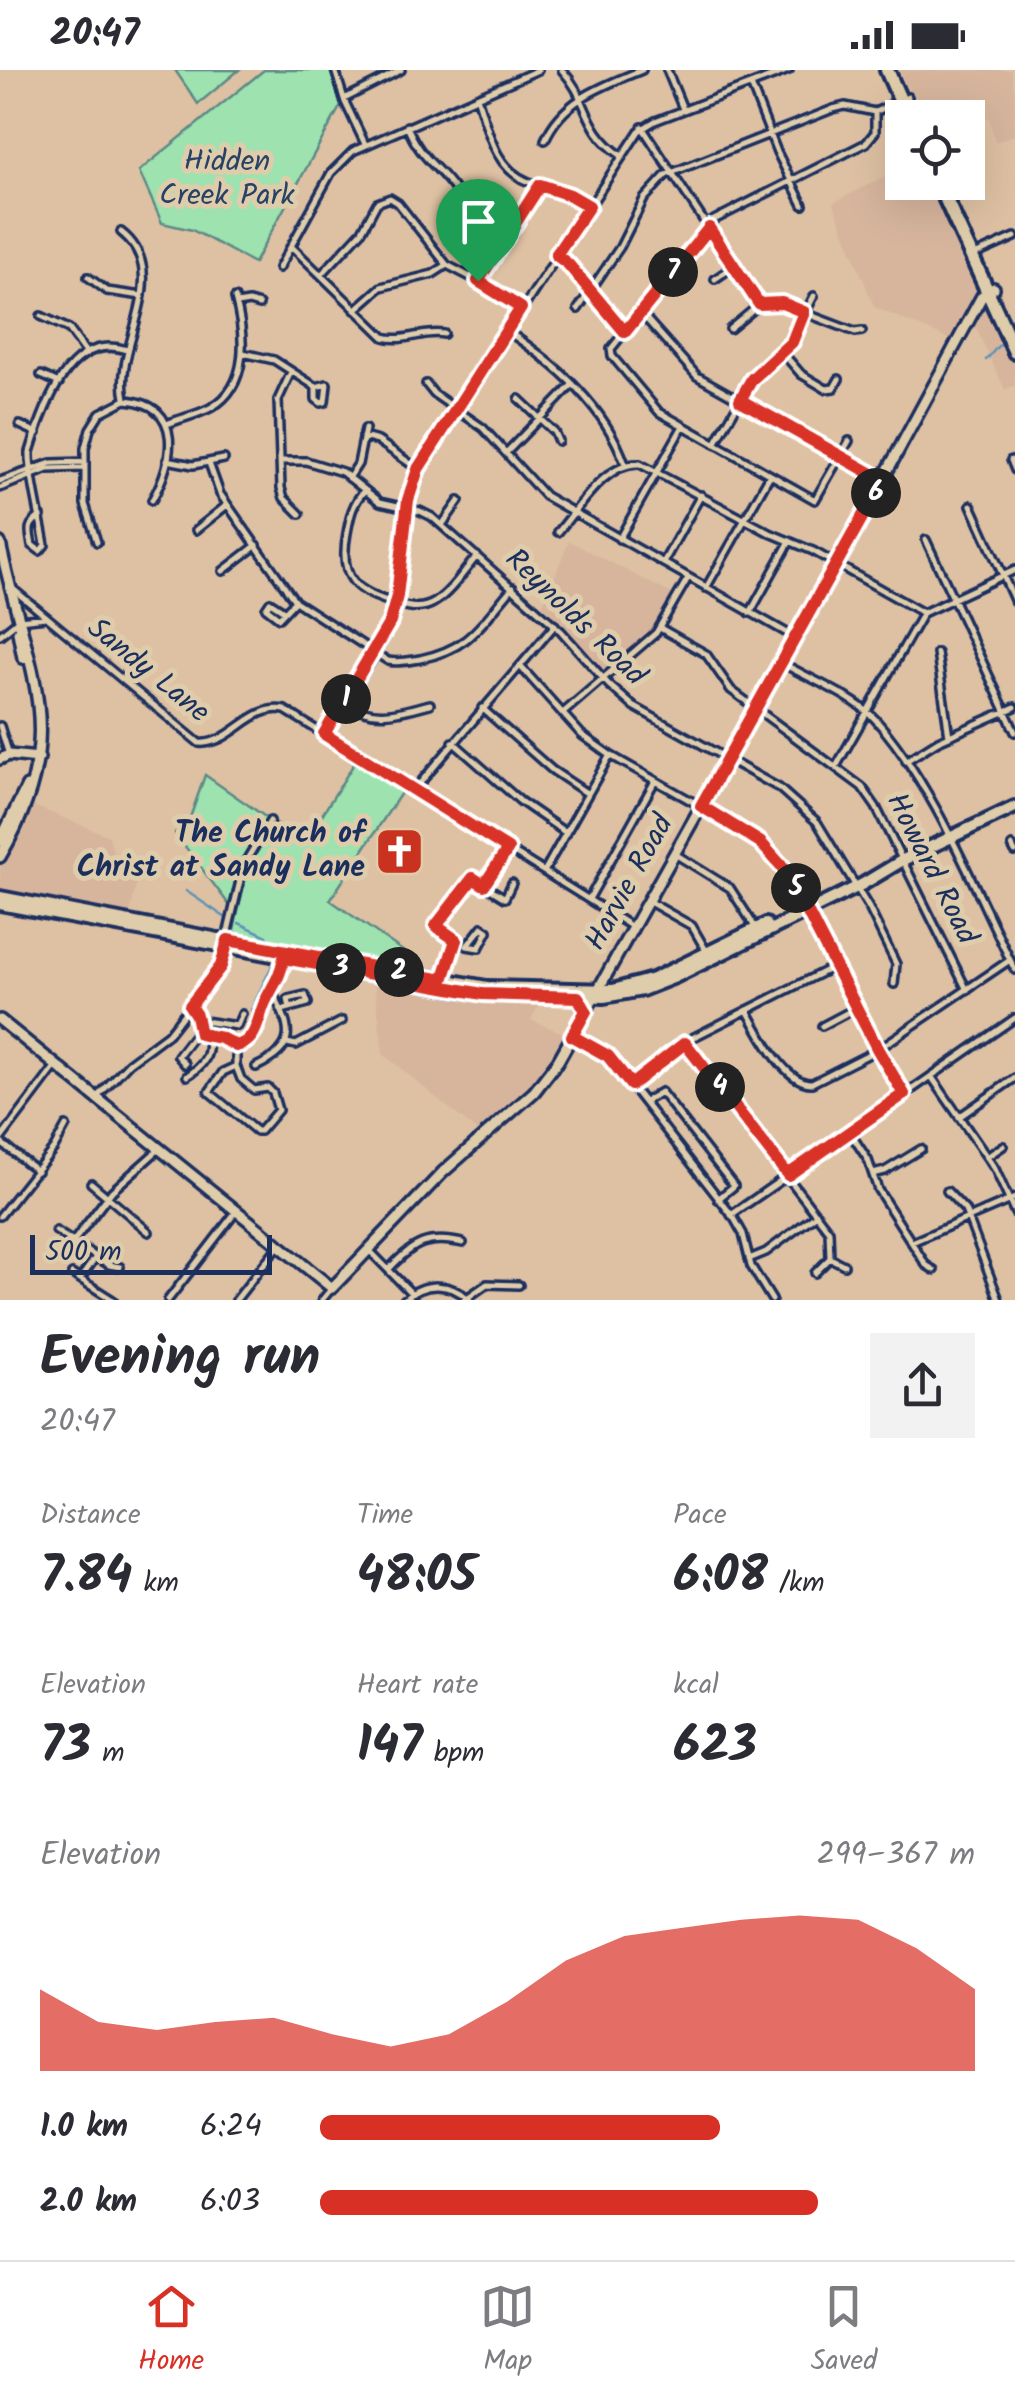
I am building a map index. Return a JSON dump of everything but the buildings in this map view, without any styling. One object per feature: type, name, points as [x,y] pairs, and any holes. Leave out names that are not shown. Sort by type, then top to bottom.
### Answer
[{"type":"highway","points":[[887,70],[904,98]]},
{"type":"highway","points":[[896,70],[904,98]]},
{"type":"highway","points":[[947,200],[1014,340]]},
{"type":"highway","points":[[953,200],[975,255]]},
{"type":"main road","points":[[227,943],[284,958],[473,993],[578,997],[596,994],[639,984],[709,956],[1015,803]]},
{"type":"main road","points":[[0,900],[443,980],[497,988],[596,994]]},
{"type":"main road","points":[[578,997],[586,1011]]},
{"type":"street","points":[[335,70],[364,144]]},
{"type":"street","points":[[345,98],[401,70]]},
{"type":"street","points":[[279,268],[335,168],[364,144],[538,70]]},
{"type":"street","points":[[562,70],[596,133],[623,156]]},
{"type":"street","points":[[545,140],[560,114],[580,99],[642,70]]},
{"type":"street","points":[[667,70],[684,110]]},
{"type":"street","points":[[324,734],[374,653],[396,604],[406,508],[418,469],[642,128],[789,70]]},
{"type":"street","points":[[751,85],[803,205]]},
{"type":"street","points":[[477,98],[500,159],[518,176],[589,206]]},
{"type":"street","points":[[578,309],[620,247],[644,199],[671,171],[840,107],[874,112],[904,98]]},
{"type":"street","points":[[849,442],[815,500],[656,410],[610,349],[714,220],[873,137],[874,112]]},
{"type":"street","points":[[407,126],[423,158],[454,189],[472,220],[503,243]]},
{"type":"street","points":[[642,128],[759,304]]},
{"type":"street","points":[[478,281],[540,185]]},
{"type":"street","points":[[320,275],[358,236],[377,203],[388,198],[398,202],[447,265],[521,308]]},
{"type":"street","points":[[122,232],[139,255],[143,271],[142,296],[122,370],[125,400]]},
{"type":"street","points":[[975,255],[1015,237]]},
{"type":"street","points":[[291,246],[377,332],[389,339],[444,334]]},
{"type":"street","points":[[556,255],[625,332]]},
{"type":"street","points":[[355,310],[386,285],[433,274],[447,265]]},
{"type":"street","points":[[715,279],[734,266]]},
{"type":"street","points":[[88,276],[107,290],[142,296]]},
{"type":"street","name":"Harvie Road","points":[[332,1288],[443,1172],[534,1092],[558,1061],[991,290]]},
{"type":"street","points":[[716,444],[752,379],[792,342],[814,296]]},
{"type":"street","points":[[167,424],[207,410],[224,398],[235,382],[242,352],[236,301],[259,305]]},
{"type":"street","points":[[730,329],[759,304],[782,303],[855,332],[862,331]]},
{"type":"street","points":[[641,313],[686,368],[883,480]]},
{"type":"street","points":[[41,316],[69,329],[87,354]]},
{"type":"street","points":[[507,331],[553,364],[573,384],[605,425],[625,464]]},
{"type":"street","points":[[41,516],[28,529],[32,546],[40,551],[45,545],[41,516],[32,472],[30,452],[59,382],[72,364],[87,354],[107,346],[127,350]]},
{"type":"street","points":[[242,352],[268,357],[316,387]]},
{"type":"street","points":[[782,352],[801,374],[826,390],[834,388],[840,379]]},
{"type":"street","points":[[291,372],[278,400],[284,498],[300,514]]},
{"type":"street","points":[[41,375],[59,382]]},
{"type":"street","points":[[426,384],[434,394],[483,428],[538,491],[796,638]]},
{"type":"street","points":[[506,453],[573,384]]},
{"type":"street","points":[[519,399],[558,441]]},
{"type":"street","points":[[97,542],[86,512],[86,465],[88,437],[94,420],[106,407],[125,400],[154,408],[167,424],[170,439],[164,476],[152,500]]},
{"type":"street","points":[[20,425],[37,433]]},
{"type":"street","points":[[619,538],[682,426]]},
{"type":"street","points":[[348,478],[358,464],[365,429]]},
{"type":"street","points":[[363,437],[381,442],[418,469]]},
{"type":"street","points":[[167,460],[194,465],[224,459]]},
{"type":"street","points":[[1011,460],[1015,470]]},
{"type":"street","name":"Reynolds Road","points":[[282,461],[306,462],[342,472],[380,502],[420,510],[555,626],[633,706],[778,788],[817,822],[869,908],[896,964],[894,984]]},
{"type":"street","points":[[0,485],[51,463],[86,465]]},
{"type":"street","points":[[209,463],[217,490],[295,601],[396,663],[452,650],[466,641],[513,588]]},
{"type":"street","points":[[558,532],[610,474],[625,464],[640,464],[837,564],[923,613]]},
{"type":"street","points":[[706,588],[770,474]]},
{"type":"street","points":[[364,491],[350,513],[344,565],[359,589],[417,608],[435,602],[477,556]]},
{"type":"street","points":[[663,564],[701,496]]},
{"type":"street","points":[[442,525],[459,501]]},
{"type":"street","points":[[196,530],[228,505]]},
{"type":"street","points":[[971,505],[1015,602]]},
{"type":"street","points":[[926,540],[1015,732]]},
{"type":"street","points":[[750,613],[790,541]]},
{"type":"street","points":[[0,544],[20,623],[18,632],[35,716],[36,758],[25,811],[0,857]]},
{"type":"street","points":[[223,571],[257,544]]},
{"type":"street","points":[[837,765],[923,613],[1015,570]]},
{"type":"street","points":[[562,714],[660,628],[688,578]]},
{"type":"street","name":"Sandy Lane","points":[[11,587],[200,743],[211,743],[258,714],[276,708],[290,712],[634,928]]},
{"type":"street","points":[[284,610],[295,601]]},
{"type":"street","name":"Sandy Lane","points":[[20,623],[46,617]]},
{"type":"street","points":[[0,634],[20,623]]},
{"type":"street","points":[[415,789],[555,626]]},
{"type":"street","name":"Howard Road","points":[[660,628],[706,654],[728,686],[853,777],[870,797],[967,990]]},
{"type":"street","points":[[937,654],[949,736]]},
{"type":"street","points":[[782,664],[867,712],[905,762],[949,837],[1015,970]]},
{"type":"street","points":[[520,666],[582,736],[742,829],[767,849],[787,872],[904,1094]]},
{"type":"street","points":[[344,702],[381,716],[430,704]]},
{"type":"street","points":[[905,762],[949,736],[1015,707]]},
{"type":"street","points":[[482,708],[552,770],[588,794]]},
{"type":"street","points":[[0,726],[4,757],[36,758]]},
{"type":"street","points":[[453,742],[520,801],[566,833]]},
{"type":"street","points":[[544,871],[610,755]]},
{"type":"street","points":[[0,841],[22,800],[36,758]]},
{"type":"street","points":[[588,899],[655,781]]},
{"type":"street","points":[[97,1097],[136,1057],[160,1043],[220,969],[244,864],[270,821]]},
{"type":"street","points":[[484,885],[508,849]]},
{"type":"street","points":[[675,854],[730,888],[742,901],[757,932]]},
{"type":"street","points":[[467,946],[481,927],[488,930],[478,950],[467,946],[456,940],[436,926],[473,878],[505,898],[512,883]]},
{"type":"street","points":[[648,901],[692,926],[709,956]]},
{"type":"street","points":[[443,980],[456,940]]},
{"type":"street","points":[[198,1030],[236,1046],[247,1043],[278,982],[284,958]]},
{"type":"street","points":[[747,1010],[794,1078],[812,1084],[878,1050],[1010,960]]},
{"type":"street","points":[[631,1085],[685,1043],[835,966]]},
{"type":"street","points":[[256,1067],[278,1056],[287,1043],[287,1021],[272,992]]},
{"type":"street","points":[[185,1064],[178,1056],[198,1030],[190,1006]]},
{"type":"street","points":[[282,1010],[290,1008]]},
{"type":"street","points":[[822,1026],[856,1008]]},
{"type":"street","points":[[197,1020],[236,1026],[242,1014]]},
{"type":"street","points":[[731,1215],[1015,1018]]},
{"type":"street","points":[[0,1020],[332,1288],[322,1300]]},
{"type":"street","points":[[287,1043],[296,1046],[342,1021]]},
{"type":"street","points":[[572,1036],[608,1056],[731,1215],[772,1300]]},
{"type":"street","points":[[187,1076],[209,1054],[208,1037]]},
{"type":"street","points":[[685,1043],[831,1237],[830,1258],[815,1273]]},
{"type":"street","points":[[236,1046],[236,1066],[243,1081],[254,1090],[268,1088],[273,1093],[277,1111],[260,1131],[209,1092],[223,1072],[236,1066]]},
{"type":"street","points":[[37,1171],[0,1141],[56,1064]]},
{"type":"street","points":[[931,1076],[1013,1199],[1015,1213]]},
{"type":"street","points":[[959,1116],[1015,1078]]},
{"type":"street","points":[[644,1102],[661,1092],[734,1186],[718,1198]]},
{"type":"street","points":[[0,1216],[59,1142],[66,1126]]},
{"type":"street","points":[[850,1131],[868,1160],[878,1190],[934,1270]]},
{"type":"street","points":[[987,1157],[1003,1146]]},
{"type":"street","points":[[73,1242],[108,1196],[160,1148]]},
{"type":"street","points":[[873,1174],[885,1171],[921,1148]]},
{"type":"street","points":[[91,1183],[149,1232]]},
{"type":"street","points":[[947,1191],[956,1196],[968,1217],[999,1300]]},
{"type":"street","points":[[912,1242],[1013,1199]]},
{"type":"street","points":[[168,1300],[237,1210]]},
{"type":"street","points":[[749,1258],[766,1252],[817,1214]]},
{"type":"street","points":[[56,1231],[109,1265],[120,1266]]},
{"type":"street","points":[[389,1269],[407,1249],[422,1240],[463,1243]]},
{"type":"street","points":[[236,1300],[279,1244]]},
{"type":"street","points":[[369,1250],[411,1293]]},
{"type":"street","points":[[84,1276],[96,1256]]},
{"type":"street","points":[[830,1258],[844,1265]]},
{"type":"street","points":[[72,1274],[113,1300]]},
{"type":"street","points":[[404,1300],[411,1293],[438,1286],[451,1288],[467,1299],[487,1284],[519,1285]]},
{"type":"shaded area","points":[[899,70],[1011,70],[1015,135],[995,142],[989,117],[985,119],[985,100],[913,100]]},
{"type":"shaded area","points":[[885,176],[885,200],[939,200],[980,288],[953,341],[874,307],[833,203]]},
{"type":"shaded area","points":[[984,306],[991,308],[1015,362],[1015,385],[1005,390],[974,324]]},
{"type":"shaded area","points":[[569,541],[674,595],[657,628],[603,674],[541,609]]},
{"type":"shaded area","points":[[32,805],[109,836],[118,870],[138,875],[130,914],[0,893],[0,861]]},
{"type":"shaded area","points":[[374,979],[463,997],[541,1001],[531,1020],[568,1035],[537,1081],[479,1133],[383,1054]]},
{"type":"green space","name":"Hidden Creek Park","points":[[175,70],[239,70],[198,104]]},
{"type":"green space","name":"Hidden Creek Park","points":[[264,70],[330,70],[341,105],[254,263],[192,230],[162,223],[139,171]]},
{"type":"green space","points":[[358,757],[405,787],[330,900],[407,954],[399,968],[237,935],[234,930],[247,870],[274,823],[304,844]]},
{"type":"green space","points":[[205,775],[267,818],[241,862],[230,906],[175,833],[191,815]]},
{"type":"waterway","points":[[986,360],[1005,344]]},
{"type":"waterway","points":[[186,891],[226,918]]},
{"type":"waterway","points":[[239,923],[267,936],[269,942]]},
{"type":"waterway","points":[[251,1010],[275,959]]},
{"type":"waterway","points":[[97,1093],[132,1056]]},
{"type":"place","name":"The Church of Christ at Sandy Lane","points":[[400,851]]},
{"type":"route","points":[[540,185],[589,206],[556,255],[625,332],[709,228],[759,304],[782,303],[804,312],[792,342],[756,374],[740,400],[883,480],[701,806],[760,842],[787,872],[904,1094],[788,1175],[685,1043],[631,1085],[608,1056],[572,1036],[586,1011],[578,997],[483,994],[284,958],[278,982],[247,1043],[236,1046],[221,1038],[204,1036],[198,1030],[190,1006],[221,966],[228,940],[443,980],[456,940],[436,926],[473,878],[484,885],[508,849],[324,734],[383,640],[390,622],[397,596],[408,500],[418,469],[521,308],[478,281],[540,185]]}]
